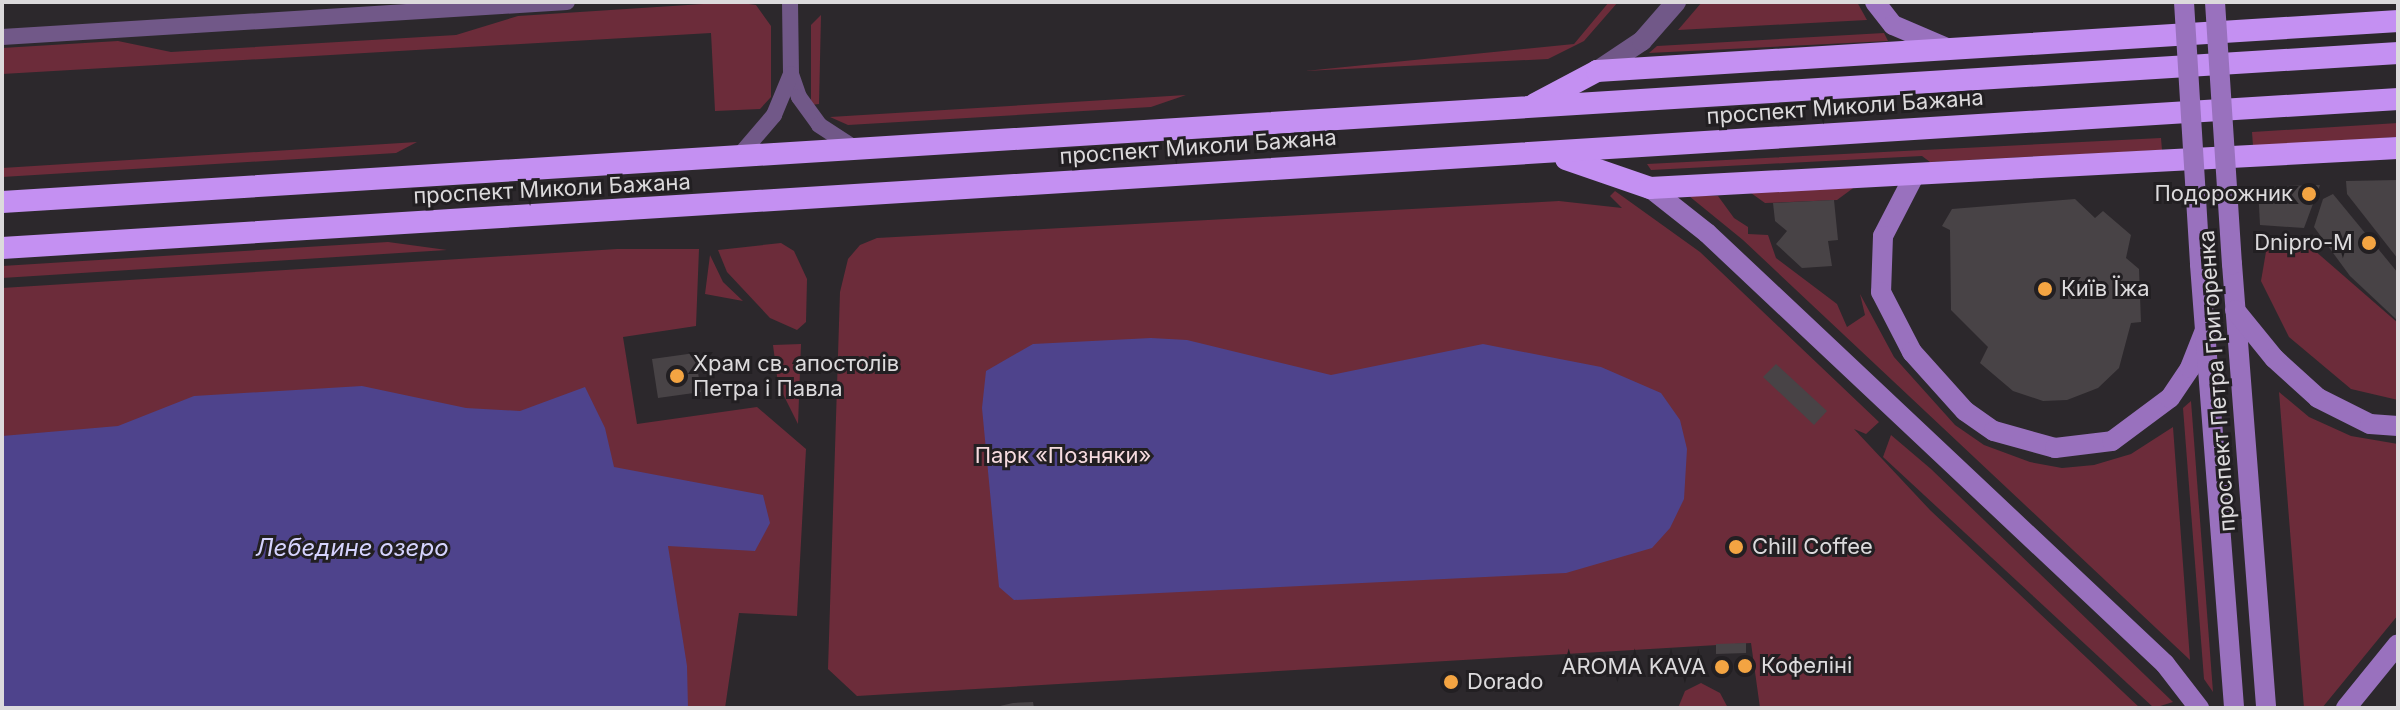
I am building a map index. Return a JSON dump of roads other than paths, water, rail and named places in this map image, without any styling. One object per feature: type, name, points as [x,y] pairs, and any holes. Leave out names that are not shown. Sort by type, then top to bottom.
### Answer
[{"type":"highway","points":[[1527,108],[1597,71],[2398,21]]},
{"type":"highway","name":"проспект Миколи Бажана","points":[[2,202],[2398,53]]},
{"type":"highway","name":"проспект Миколи Бажана","points":[[2,248],[2398,99]]},
{"type":"highway","points":[[1535,152],[1594,165],[1650,188],[2398,148]]},
{"type":"main road","points":[[1875,2],[1893,25],[1955,51]]},
{"type":"main road","name":"проспект Петра Григоренка","points":[[2184,2],[2200,265],[2234,708]]},
{"type":"main road","name":"проспект Петра Григоренка","points":[[2215,2],[2266,708]]},
{"type":"main road","points":[[1914,176],[1883,236],[1881,292],[1912,352],[1965,411],[1994,431],[2055,448],[2112,441],[2170,398],[2190,368],[2205,330]]},
{"type":"main road","points":[[1650,188],[1707,233],[2142,642],[2199,708]]},
{"type":"main road","points":[[2235,310],[2274,358],[2318,398],[2370,424],[2398,426]]},
{"type":"main road","points":[[2346,708],[2398,644]]},
{"type":"street","points":[[2,37],[567,2]]},
{"type":"street","points":[[790,2],[791,74],[799,97],[819,125],[856,149]]},
{"type":"street","points":[[1597,71],[1642,41],[1676,2]]},
{"type":"street","points":[[739,156],[774,115],[791,74]]},
{"type":"water","points":[[1151,338],[1187,340],[1331,375],[1483,344],[1601,367],[1661,393],[1680,420],[1687,449],[1684,499],[1670,528],[1652,548],[1566,573],[1014,600],[999,587],[982,408],[986,371],[1033,344]]},
{"type":"water","name":"Лебедине озеро","points":[[362,386],[466,408],[520,411],[585,387],[605,428],[614,467],[763,495],[770,523],[755,551],[668,546],[687,666],[688,708],[2,708],[2,436],[118,426],[194,396]]},
{"type":"place","name":"Подорожник","points":[[2309,194]]},
{"type":"place","name":"Dnipro-M","points":[[2369,243]]},
{"type":"place","name":"Київ Їжа","points":[[2045,289]]},
{"type":"place","name":"Храм св. апостолів Петра і Павла","points":[[677,376]]},
{"type":"place","name":"Chill Coffee","points":[[1736,547]]},
{"type":"place","name":"Кофеліні","points":[[1745,666]]},
{"type":"place","name":"AROMA KAVA","points":[[1722,667]]},
{"type":"place","name":"Dorado","points":[[1451,682]]},
{"type":"park label","name":"Парк «Позняки»","points":[[1063,456]]}]
